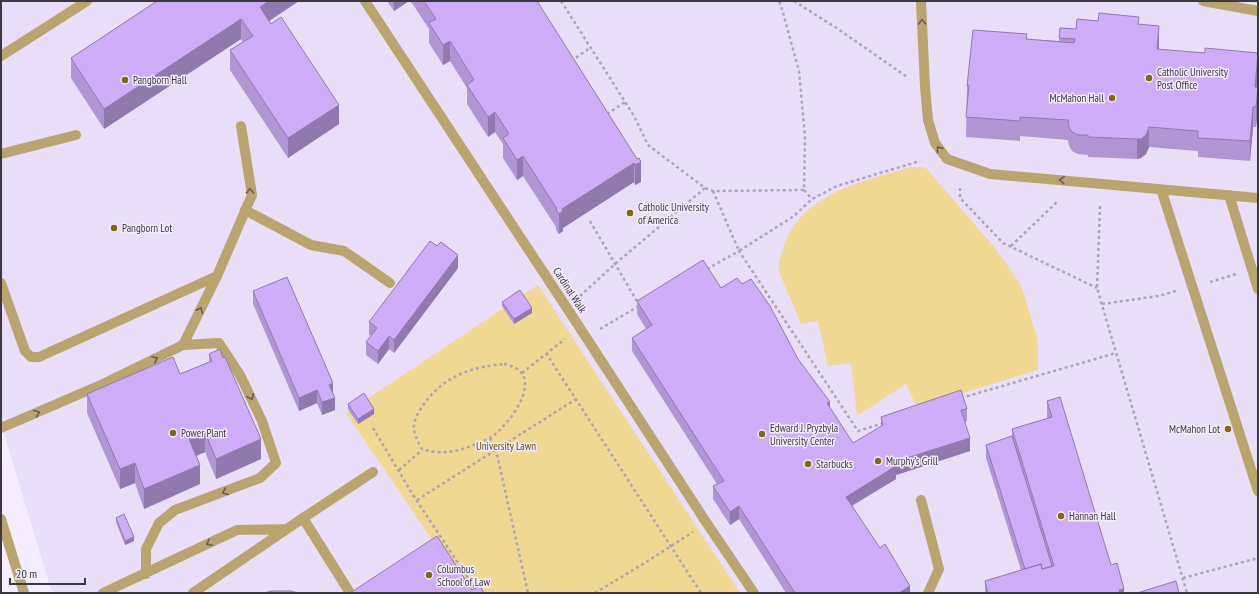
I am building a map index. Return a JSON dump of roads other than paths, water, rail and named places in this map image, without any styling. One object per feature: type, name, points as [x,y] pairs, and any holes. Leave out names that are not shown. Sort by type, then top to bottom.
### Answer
[{"type":"street","points":[[1,56],[87,1]]},
{"type":"street","name":"Cardinal Walk","points":[[365,1],[754,593]]},
{"type":"street","points":[[921,1],[928,120],[935,143],[947,159],[990,174],[1258,198]]},
{"type":"street","points":[[1203,1],[1258,11]]},
{"type":"street","points":[[182,345],[218,276],[252,195],[241,126]]},
{"type":"street","points":[[1,154],[76,135]]},
{"type":"street","points":[[1161,189],[1258,491]]},
{"type":"street","points":[[1228,195],[1258,289]]},
{"type":"street","points":[[245,210],[311,245],[344,251],[390,283]]},
{"type":"street","points":[[1,283],[25,350],[31,357],[39,357],[218,276]]},
{"type":"street","points":[[1,428],[103,384],[182,345],[219,343],[240,375],[262,421],[276,463],[260,478],[176,510],[159,523],[146,549],[146,574]]},
{"type":"street","points":[[193,593],[373,472]]},
{"type":"street","points":[[921,500],[939,569],[928,593]]},
{"type":"street","points":[[303,518],[350,593]]},
{"type":"street","points":[[1,519],[24,593]]},
{"type":"street","points":[[103,593],[237,530],[287,529]]},
{"type":"place","name":"Catholic University Post Office","points":[[1149,78]]},
{"type":"place","name":"Pangborn Hall","points":[[125,80]]},
{"type":"place","name":"McMahon Hall","points":[[1112,98]]},
{"type":"place","name":"Catholic University of America","points":[[630,213]]},
{"type":"place","name":"Pangborn Lot","points":[[114,228]]},
{"type":"place","name":"McMahon Lot","points":[[1228,429]]},
{"type":"place","name":"Power Plant","points":[[173,433]]},
{"type":"place","name":"Edward J. Pryzbyla University Center","points":[[762,434]]},
{"type":"place","name":"Murphy’s Grill","points":[[878,461]]},
{"type":"place","name":"Starbucks","points":[[808,464]]},
{"type":"place","name":"Hannan Hall","points":[[1061,516]]},
{"type":"place","name":"Columbus School of Law","points":[[429,575]]},
{"type":"park label","name":"University Lawn","points":[[506,446]]}]
